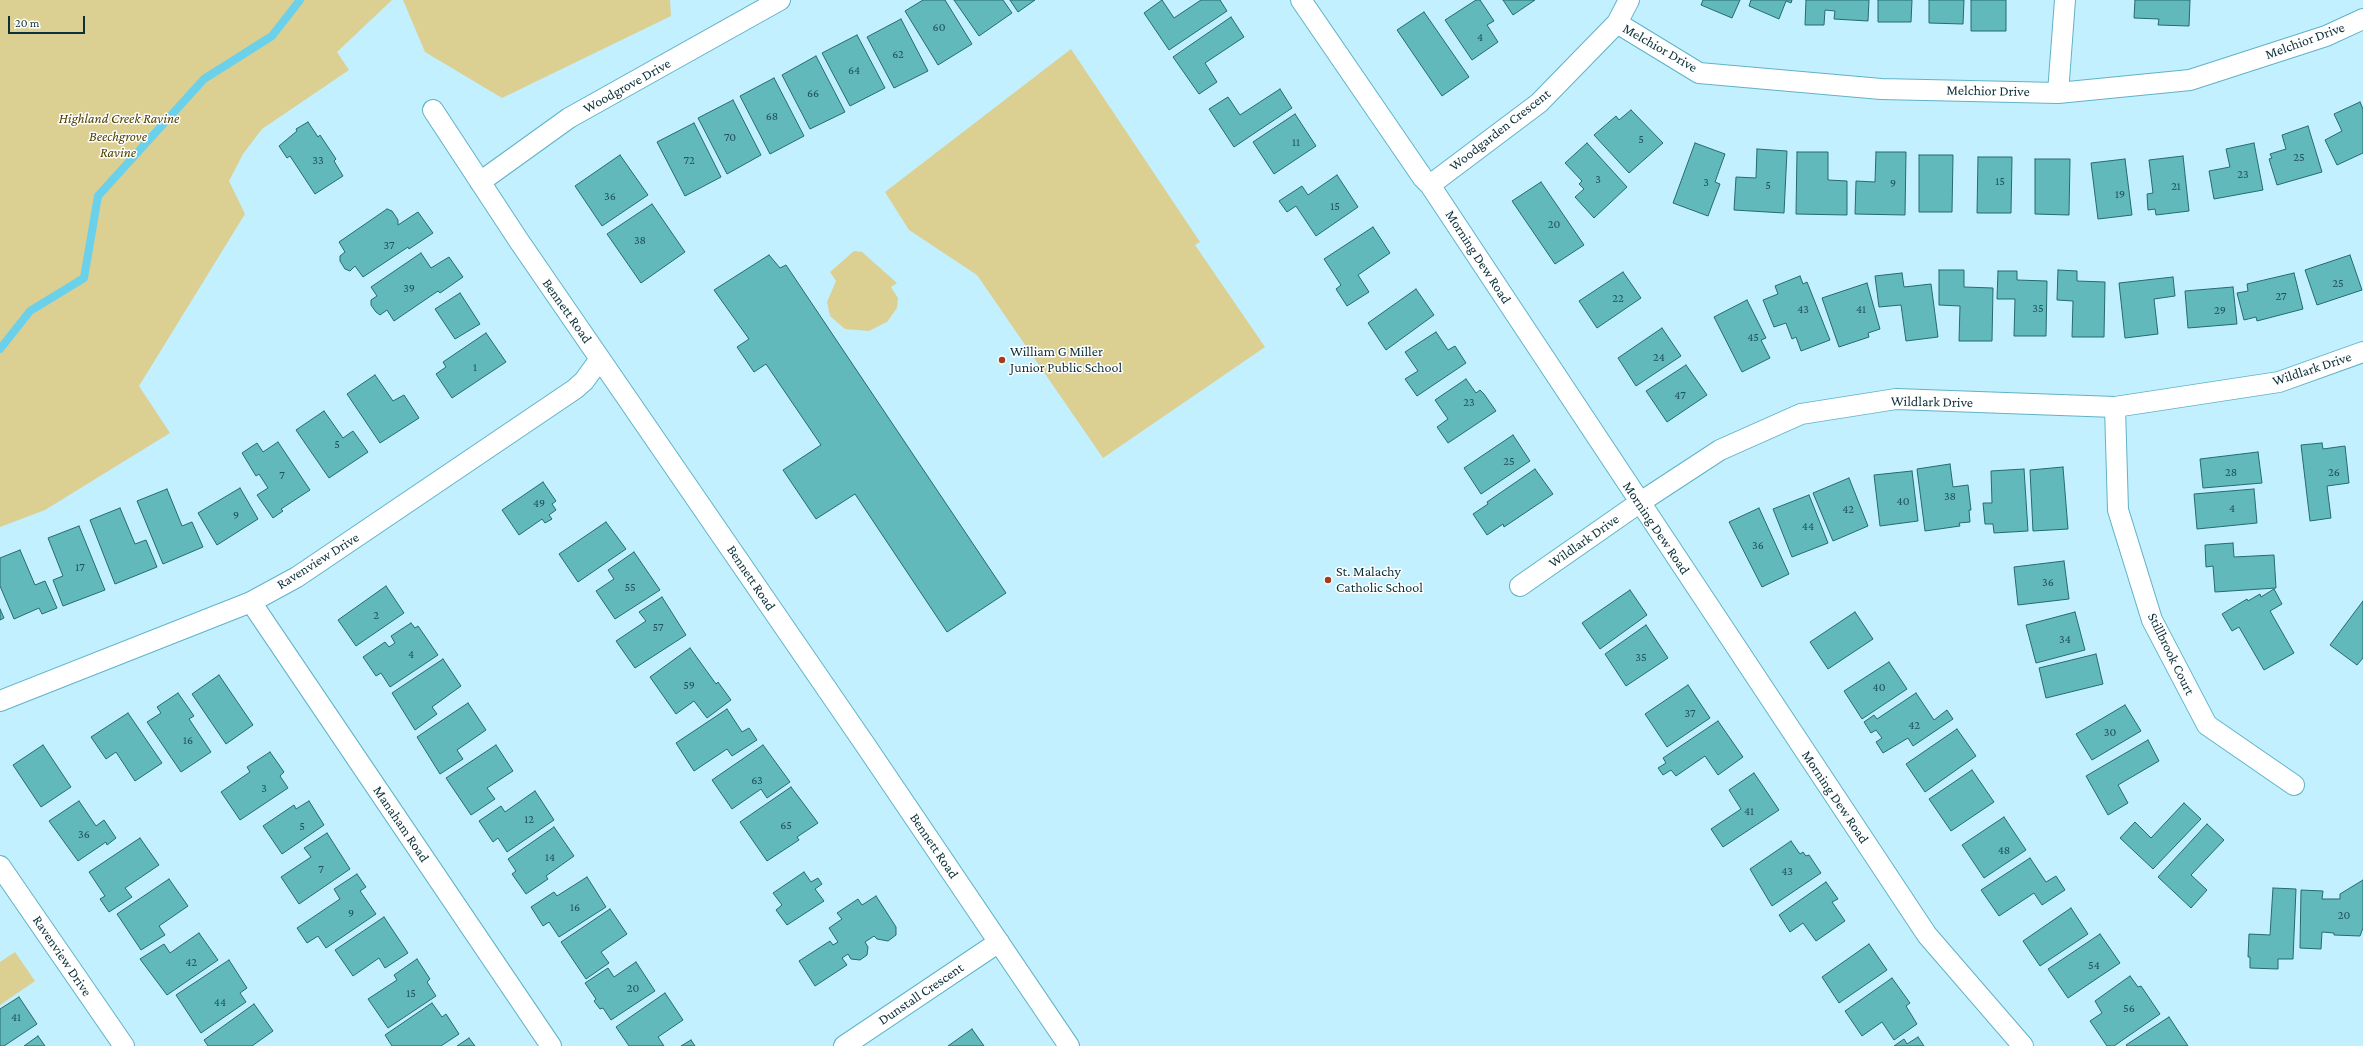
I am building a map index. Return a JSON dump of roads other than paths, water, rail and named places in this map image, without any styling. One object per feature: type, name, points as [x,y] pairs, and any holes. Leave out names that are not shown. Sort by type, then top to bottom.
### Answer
[{"type":"street","name":"Woodgrove Drive","points":[[480,182],[569,118],[780,0]]},
{"type":"street","name":"Morning Dew Road","points":[[1301,0],[1423,178],[1430,185],[1639,503],[1927,935],[2023,1046]]},
{"type":"street","name":"Woodgarden Crescent","points":[[1430,185],[1539,103],[1616,23],[1629,0]]},
{"type":"street","points":[[2058,93],[2064,0]]},
{"type":"street","name":"Melchior Drive","points":[[1616,23],[1699,73],[1882,89],[2058,93],[2190,80],[2326,36],[2363,19]]},
{"type":"street","name":"Bennett Road","points":[[433,110],[600,359],[1069,1046]]},
{"type":"street","name":"Wildlark Drive","points":[[1520,586],[1639,503],[1720,450],[1801,414],[1896,399],[2115,407],[2279,382],[2363,352]]},
{"type":"street","name":"Ravenview Drive","points":[[0,701],[251,602],[297,577],[575,389],[584,381],[600,359]]},
{"type":"street","name":"Stillbrook Court","points":[[2115,407],[2118,510],[2152,620],[2207,725],[2294,784]]},
{"type":"street","name":"Manaham Road","points":[[251,602],[550,1046]]},
{"type":"street","name":"Ravenview Drive","points":[[0,866],[124,1046]]},
{"type":"street","name":"Dunstall Crescent","points":[[844,1046],[999,942]]},
{"type":"waterway","points":[[0,349],[30,311],[84,278],[98,196],[204,79],[272,36],[300,0]]},
{"type":"place","name":"William G Miller Junior Public School","points":[[1002,360]]},
{"type":"place","name":"St. Malachy Catholic School","points":[[1328,580]]},
{"type":"park label","name":"Highland Creek Ravine","points":[[119,119]]},
{"type":"park label","name":"Beechgrove Ravine","points":[[118,146]]}]
